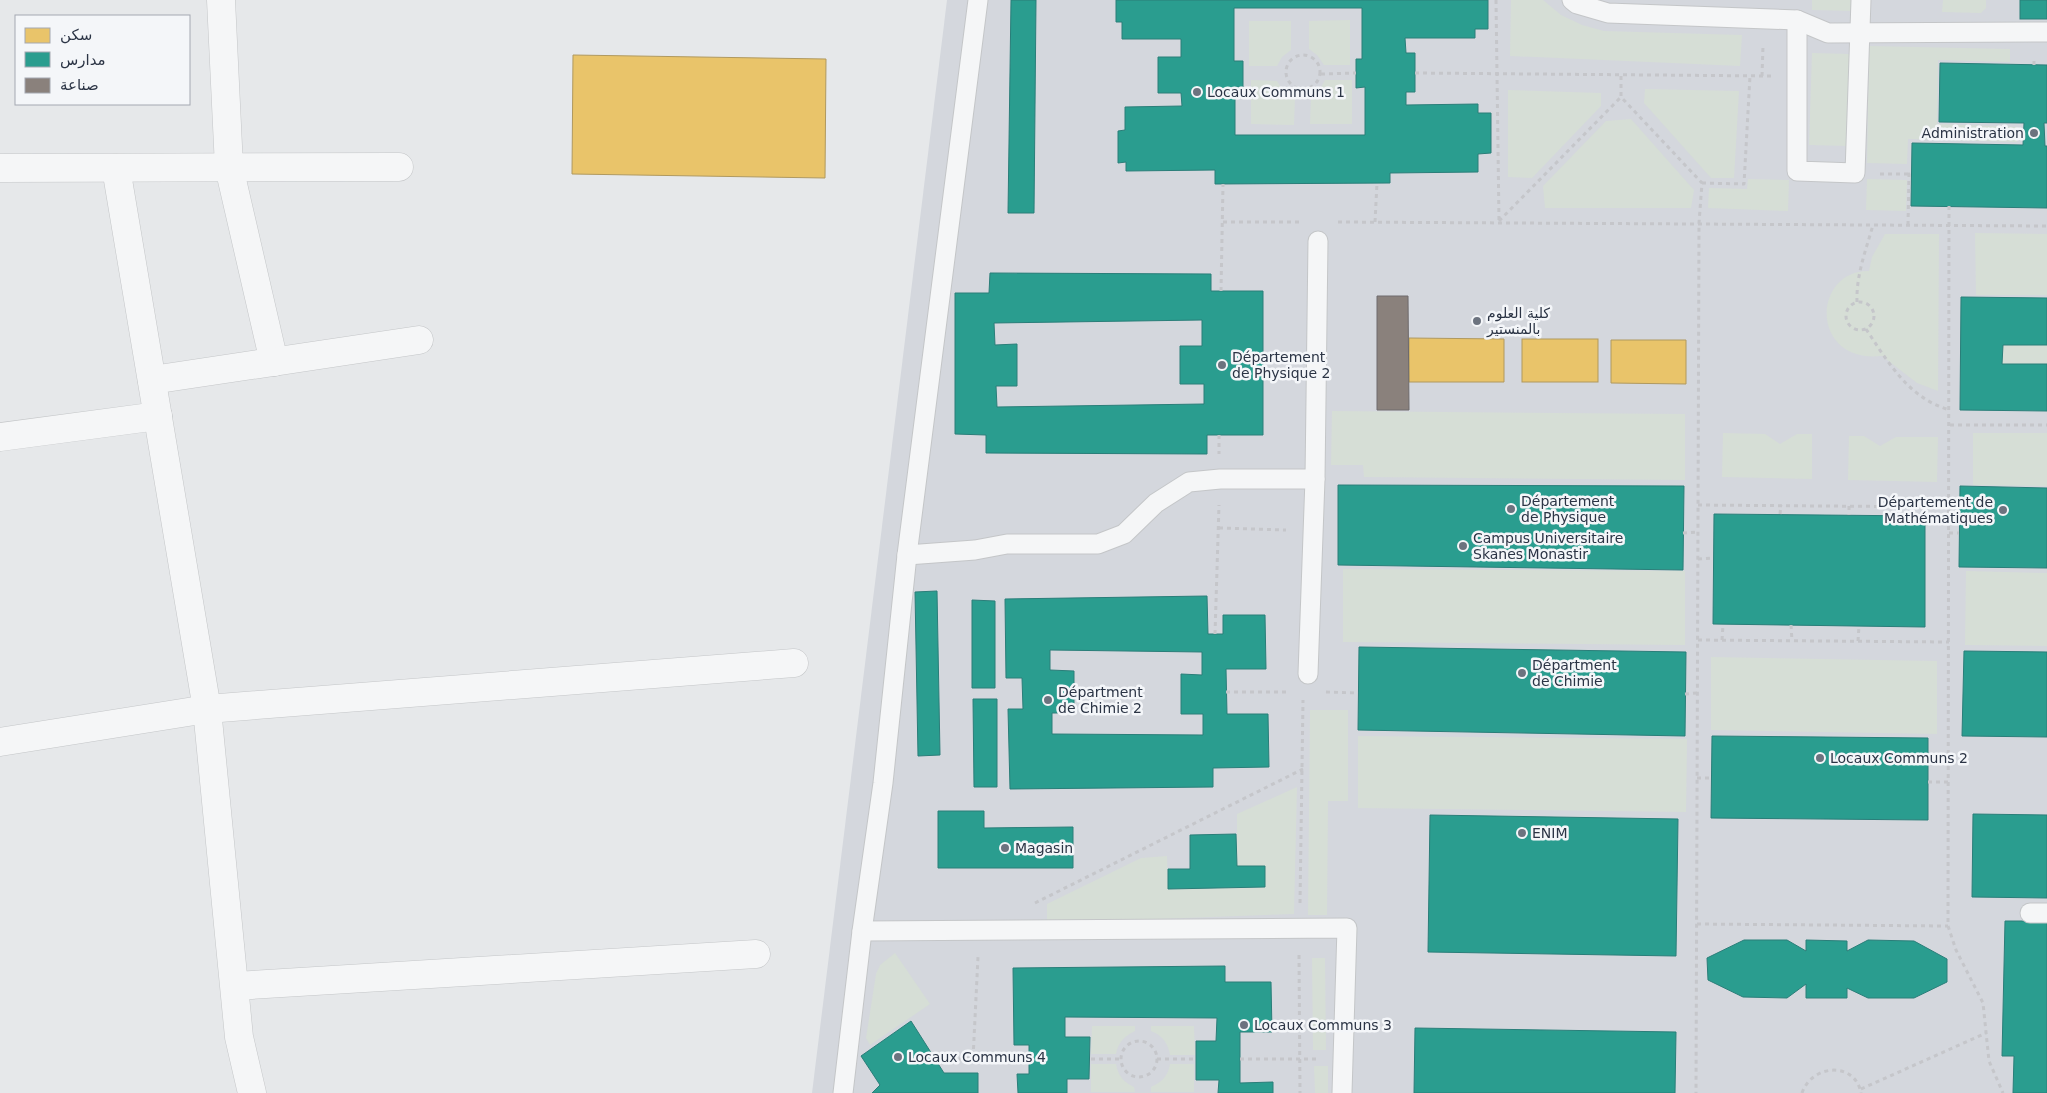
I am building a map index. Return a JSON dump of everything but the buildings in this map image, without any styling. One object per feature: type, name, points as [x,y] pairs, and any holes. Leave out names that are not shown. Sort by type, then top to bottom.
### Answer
[{"type":"street","points":[[221,0],[229,167],[274,362]]},
{"type":"street","points":[[0,168],[399,168]]},
{"type":"street","points":[[116,168],[207,710],[239,1037],[252,1093]]},
{"type":"street","points":[[152,380],[419,340]]},
{"type":"street","points":[[0,437],[158,416]]},
{"type":"street","points":[[0,742],[207,710],[794,663]]},
{"type":"street","points":[[235,986],[756,954]]},
{"type":"lane","points":[[843,1093],[862,931],[883,783],[907,555],[978,0]]},
{"type":"lane","points":[[1572,0],[1577,4],[1608,13],[1797,20],[1828,33],[2047,32]]},
{"type":"lane","points":[[1797,20],[1797,171],[1855,173],[1862,0]]},
{"type":"lane","points":[[1306,683],[1313,531],[1318,241]]},
{"type":"lane","points":[[907,555],[975,550],[1007,544],[1098,544],[1124,534],[1156,503],[1189,482],[1220,479],[1314,479]]},
{"type":"lane","points":[[862,931],[1348,928],[1342,1093]]},
{"type":"path","points":[[1496,0],[1499,222]]},
{"type":"path","points":[[1304,55],[1309,56],[1318,63],[1321,74],[1312,88],[1300,89],[1291,84],[1286,68],[1293,59],[1304,55]]},
{"type":"path","points":[[1415,72],[1621,76],[1796,76]]},
{"type":"path","points":[[1321,74],[1356,73]]},
{"type":"path","points":[[1621,76],[1621,96],[1702,184],[1699,223],[1696,1093]]},
{"type":"path","points":[[1702,184],[1744,184],[1750,76]]},
{"type":"path","points":[[1499,222],[1621,96]]},
{"type":"path","points":[[1908,225],[1909,174],[1912,175]]},
{"type":"path","points":[[1376,183],[1376,222]]},
{"type":"path","points":[[1221,291],[1223,184]]},
{"type":"path","points":[[1950,206],[1948,926],[1956,950],[1983,1003],[1986,1015],[1986,1033],[1990,1061],[2003,1093]]},
{"type":"path","points":[[1223,222],[1309,222]]},
{"type":"path","points":[[1337,222],[2047,226]]},
{"type":"path","points":[[1857,302],[1858,281],[1873,224]]},
{"type":"path","points":[[1857,302],[1868,305],[1873,312],[1873,322],[1866,328],[1857,330],[1846,322],[1848,308],[1857,302]]},
{"type":"path","points":[[1866,328],[1890,366],[1915,392],[1937,407],[1950,410]]},
{"type":"path","points":[[1950,425],[2047,424]]},
{"type":"path","points":[[1215,634],[1220,479],[1219,435]]},
{"type":"path","points":[[1698,505],[1949,507]]},
{"type":"path","points":[[1780,514],[1781,505]]},
{"type":"path","points":[[1849,506],[1849,515]]},
{"type":"path","points":[[1910,506],[1910,516]]},
{"type":"path","points":[[1219,528],[1313,531]]},
{"type":"path","points":[[1683,533],[1698,532]]},
{"type":"path","points":[[1949,533],[1959,533]]},
{"type":"path","points":[[1698,559],[1713,558]]},
{"type":"path","points":[[1722,640],[1723,625]]},
{"type":"path","points":[[1791,625],[1792,640]]},
{"type":"path","points":[[1858,641],[1859,626]]},
{"type":"path","points":[[1698,640],[1949,642]]},
{"type":"path","points":[[1300,1093],[1299,927],[1306,683]]},
{"type":"path","points":[[1685,694],[1697,693]]},
{"type":"path","points":[[1032,904],[1303,769]]},
{"type":"path","points":[[1697,778],[1711,778]]},
{"type":"path","points":[[1928,782],[1949,782]]},
{"type":"path","points":[[1697,924],[1948,926]]},
{"type":"path","points":[[972,1059],[979,930]]},
{"type":"path","points":[[1802,1093],[1805,1085],[1812,1077],[1822,1071],[1834,1070],[1845,1073],[1854,1079],[1861,1091],[1986,1033]]},
{"type":"path","points":[[1139,1041],[1150,1045],[1157,1059],[1152,1073],[1135,1078],[1125,1072],[1120,1059],[1127,1045],[1139,1041]]},
{"type":"path","points":[[935,1058],[1029,1059]]},
{"type":"path","points":[[1091,1059],[1120,1059]]},
{"type":"path","points":[[1157,1059],[1196,1059]]},
{"type":"path","points":[[1240,1059],[1300,1060]]},
{"type":"shaded area","name":"Campus Universitaire Skanes Monastir","points":[[947,0],[2047,0],[2047,1093],[812,1093]]},
{"type":"shaded area","points":[[1511,0],[1543,0],[1561,15],[1582,25],[1604,31],[1742,35],[1740,66],[1510,56]]},
{"type":"shaded area","points":[[1812,0],[1853,0],[1853,11],[1812,10]]},
{"type":"shaded area","points":[[1943,0],[1986,0],[1986,8],[1981,13],[1942,12]]},
{"type":"shaded area","points":[[1350,20],[1350,65],[1324,65],[1317,55],[1309,49],[1309,21]]},
{"type":"shaded area","points":[[1249,21],[1291,21],[1291,50],[1282,57],[1277,66],[1249,66]]},
{"type":"shaded area","points":[[1869,46],[2010,49],[2010,62],[1938,60],[1937,124],[2017,127],[2017,142],[1908,139],[1907,164],[1867,163]]},
{"type":"shaded area","points":[[1812,53],[1850,54],[1847,146],[1809,145]]},
{"type":"shaded area","points":[[1251,80],[1277,81],[1284,92],[1295,97],[1294,125],[1251,124]]},
{"type":"shaded area","points":[[1325,80],[1352,80],[1352,124],[1310,124],[1311,96],[1320,89]]},
{"type":"shaded area","points":[[1645,89],[1739,91],[1734,178],[1711,178],[1644,103]]},
{"type":"shaded area","points":[[1508,90],[1601,93],[1601,106],[1532,178],[1508,177]]},
{"type":"shaded area","points":[[1631,119],[1694,190],[1691,208],[1545,208],[1543,186],[1606,121]]},
{"type":"shaded area","points":[[1748,179],[1789,180],[1788,211],[1708,208],[1709,188],[1747,189]]},
{"type":"shaded area","points":[[1867,179],[1907,180],[1906,211],[1866,210]]},
{"type":"shaded area","points":[[1975,233],[2047,234],[2047,295],[1976,295]]},
{"type":"shaded area","points":[[1885,234],[1939,234],[1938,391],[1917,383],[1882,356],[1858,355],[1841,346],[1831,332],[1827,316],[1829,300],[1837,285],[1850,275],[1869,271],[1872,257]]},
{"type":"shaded area","points":[[2003,345],[2047,345],[2047,364],[2002,364]]},
{"type":"shaded area","points":[[1332,411],[1685,414],[1685,480],[1364,477],[1363,465],[1331,465]]},
{"type":"shaded area","points":[[1723,433],[1765,434],[1780,444],[1797,434],[1812,434],[1812,479],[1722,477]]},
{"type":"shaded area","points":[[1973,433],[2047,433],[2047,486],[1973,485]]},
{"type":"shaded area","points":[[1849,436],[1864,436],[1880,446],[1896,437],[1938,437],[1937,482],[1848,480]]},
{"type":"shaded area","points":[[1343,569],[1685,571],[1685,645],[1343,642]]},
{"type":"shaded area","points":[[1966,571],[2047,573],[2047,646],[1965,645]]},
{"type":"shaded area","points":[[1711,657],[1937,661],[1937,734],[1711,730]]},
{"type":"shaded area","points":[[1310,710],[1348,710],[1348,801],[1328,801],[1327,915],[1308,915]]},
{"type":"shaded area","points":[[1358,736],[1687,739],[1686,812],[1358,808]]},
{"type":"shaded area","points":[[1297,787],[1294,914],[1047,923],[1047,904],[1141,858],[1167,856],[1168,889],[1265,887],[1265,866],[1237,866],[1237,814]]},
{"type":"shaded area","points":[[895,953],[930,1004],[870,1045],[866,1038],[876,974],[880,965]]},
{"type":"shaded area","points":[[1312,958],[1325,958],[1326,1050],[1313,1050]]},
{"type":"shaded area","points":[[1092,1026],[1135,1026],[1135,1031],[1122,1040],[1116,1054],[1091,1054]]},
{"type":"shaded area","points":[[1151,1026],[1194,1026],[1195,1055],[1170,1055],[1166,1043],[1161,1037],[1151,1031]]},
{"type":"shaded area","points":[[1091,1064],[1116,1064],[1122,1078],[1134,1087],[1135,1092],[1091,1092]]},
{"type":"shaded area","points":[[1170,1064],[1194,1064],[1194,1092],[1151,1092],[1151,1087],[1161,1081],[1166,1075]]},
{"type":"shaded area","points":[[1314,1066],[1328,1066],[1328,1093],[1315,1093]]},
{"type":"place","name":"Locaux Communs 1","points":[[1197,92]]},
{"type":"place","name":"Administration","points":[[2034,133]]},
{"type":"place","name":"كلية العلوم بالمنستير","points":[[1477,321]]},
{"type":"place","name":"Département de Physique 2","points":[[1222,365]]},
{"type":"place","name":"Département de Physique","points":[[1511,509]]},
{"type":"place","name":"Département de Mathématiques","points":[[2003,510]]},
{"type":"place","name":"Campus Universitaire Skanes Monastir","points":[[1463,546]]},
{"type":"place","name":"Départment de Chimie","points":[[1522,673]]},
{"type":"place","name":"Départment de Chimie 2","points":[[1048,700]]},
{"type":"place","name":"Locaux Communs 2","points":[[1820,758]]},
{"type":"place","name":"ENIM","points":[[1522,833]]},
{"type":"place","name":"Magasin","points":[[1005,848]]},
{"type":"place","name":"Locaux Communs 3","points":[[1244,1025]]},
{"type":"place","name":"Locaux Communs 4","points":[[898,1057]]}]
